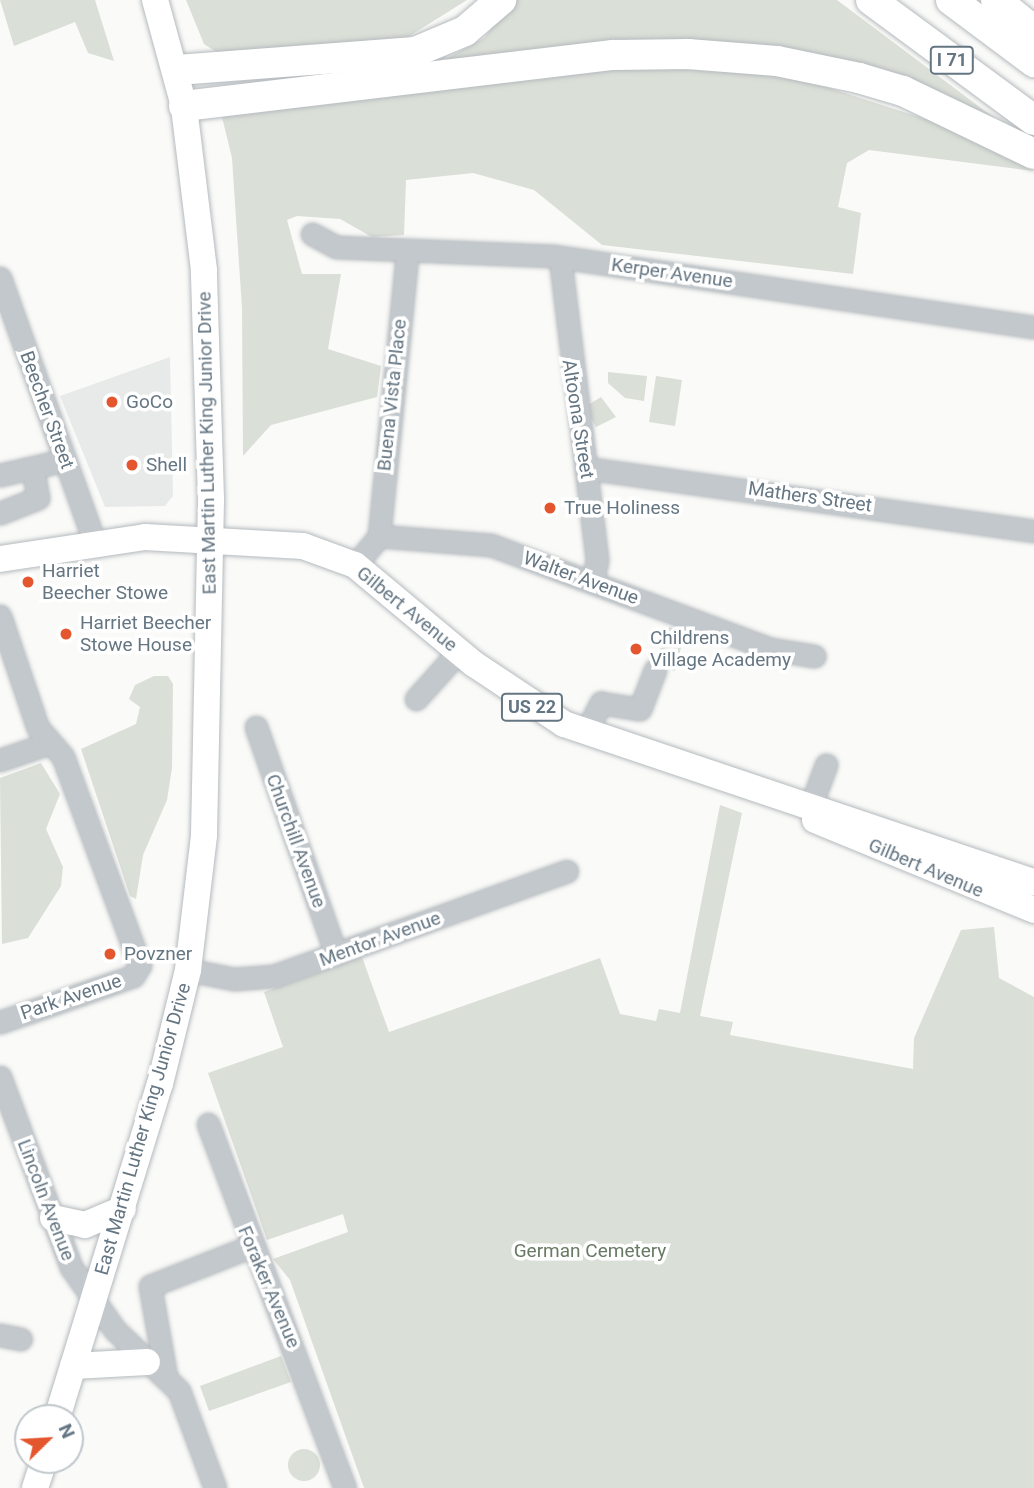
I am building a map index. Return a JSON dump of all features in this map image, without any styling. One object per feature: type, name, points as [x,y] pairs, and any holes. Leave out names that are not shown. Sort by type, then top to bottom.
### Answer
[{"type":"highway","points":[[177,70],[415,52],[465,31],[501,0]]},
{"type":"highway","name":"I 71","points":[[871,0],[1034,120]]},
{"type":"highway","name":"I 71","points":[[951,0],[1034,62]]},
{"type":"highway","points":[[996,0],[1034,31]]},
{"type":"highway","points":[[184,106],[613,55],[688,54],[777,61],[859,78],[903,91],[1034,154]]},
{"type":"main road","name":"East Martin Luther King Junior Drive","points":[[61,1404],[123,1209],[188,970],[204,835],[210,537],[204,270],[184,106],[177,70],[155,0]]},
{"type":"main road","name":"Gilbert Avenue","points":[[0,559],[94,541],[210,537],[303,546],[355,565],[458,651],[541,713],[586,732],[744,786],[811,805],[1034,882]]},
{"type":"main road","name":"Gilbert Avenue","points":[[744,786],[1034,910]]},
{"type":"main road","points":[[53,1219],[85,1225],[123,1209]]},
{"type":"main road","points":[[73,1366],[157,1370]]},
{"type":"street","name":"Kerper Avenue","points":[[312,234],[336,247],[407,254],[560,258],[1034,327]]},
{"type":"street","name":"Buena Vista Place","points":[[379,536],[407,254]]},
{"type":"street","name":"Altoona Street","points":[[560,258],[586,468],[593,580]]},
{"type":"street","name":"Beecher Street","points":[[0,278],[94,541]]},
{"type":"street","points":[[0,475],[65,460]]},
{"type":"street","name":"Mathers Street","points":[[586,468],[1034,530]]},
{"type":"street","points":[[0,513],[38,498],[33,469]]},
{"type":"street","points":[[355,565],[379,536]]},
{"type":"street","name":"Walter Avenue","points":[[379,536],[491,545],[593,580],[771,649],[814,656]]},
{"type":"street","points":[[0,616],[38,728],[50,743],[0,760]]},
{"type":"street","points":[[416,699],[458,651]]},
{"type":"street","points":[[586,732],[601,703],[640,709],[655,670]]},
{"type":"street","name":"Churchill Avenue","points":[[256,727],[257,752],[336,954]]},
{"type":"street","name":"Park Avenue","points":[[0,1022],[139,969],[63,758],[50,743]]},
{"type":"street","points":[[811,805],[826,765]]},
{"type":"street","name":"Mentor Avenue","points":[[188,970],[254,979],[336,954],[567,871]]},
{"type":"street","name":"Lincoln Avenue","points":[[0,1077],[53,1219],[92,1303],[179,1391],[215,1488]]},
{"type":"street","name":"Foraker Avenue","points":[[206,1140],[249,1247],[279,1300],[345,1488]]},
{"type":"street","points":[[157,1370],[150,1286],[249,1247]]},
{"type":"street","points":[[0,1335],[21,1339]]},
{"type":"shaded area","points":[[170,357],[173,496],[165,506],[105,507],[60,396]]},
{"type":"green space","points":[[0,0],[95,0],[114,61],[88,53],[75,22],[14,46]]},
{"type":"green space","points":[[186,0],[467,0],[408,37],[221,55],[204,44]]},
{"type":"green space","points":[[513,0],[837,0],[993,117],[990,122],[812,56],[435,65],[484,38]]},
{"type":"green space","points":[[604,65],[792,76],[997,142],[1033,171],[869,150],[847,163],[838,207],[861,213],[853,274],[602,245],[534,190],[473,173],[406,180],[404,235],[372,237],[340,219],[297,216],[287,220],[302,274],[341,274],[328,349],[381,366],[377,397],[271,425],[243,456],[242,308],[232,158],[222,117],[237,109]]},
{"type":"green space","points":[[608,372],[647,376],[644,401],[625,398],[608,383]]},
{"type":"green space","points":[[656,376],[682,380],[675,426],[649,422]]},
{"type":"green space","points":[[601,397],[616,417],[596,427],[585,407]]},
{"type":"green space","points":[[666,626],[685,632],[675,671],[656,666]]},
{"type":"green space","points":[[154,676],[168,676],[173,684],[172,768],[167,800],[143,855],[136,899],[130,896],[81,749],[136,724],[140,707],[129,699],[135,685]]},
{"type":"green space","points":[[41,763],[60,794],[46,829],[63,867],[61,886],[28,938],[2,944],[0,778]]},
{"type":"green space","name":"German Cemetery","points":[[720,805],[742,813],[700,1016],[733,1022],[730,1035],[913,1069],[914,1038],[961,930],[994,927],[999,978],[1034,997],[1034,1488],[364,1488],[290,1280],[273,1259],[348,1232],[343,1214],[267,1240],[208,1073],[283,1047],[264,992],[362,957],[389,1032],[600,958],[620,1014],[656,1021],[659,1009],[680,1013]]},
{"type":"green space","points":[[281,1356],[291,1382],[209,1411],[200,1386]]},
{"type":"green space","points":[[304,1449],[315,1454],[320,1465],[315,1476],[304,1481],[293,1476],[288,1465],[293,1454]]},
{"type":"place","name":"GoCo","points":[[112,402]]},
{"type":"place","name":"Shell","points":[[132,465]]},
{"type":"place","name":"True Holiness","points":[[550,508]]},
{"type":"place","name":"Harriet Beecher Stowe","points":[[28,582]]},
{"type":"place","name":"Harriet Beecher Stowe House","points":[[66,634]]},
{"type":"place","name":"Childrens Village Academy","points":[[636,649]]},
{"type":"place","name":"Povzner","points":[[110,954]]}]
